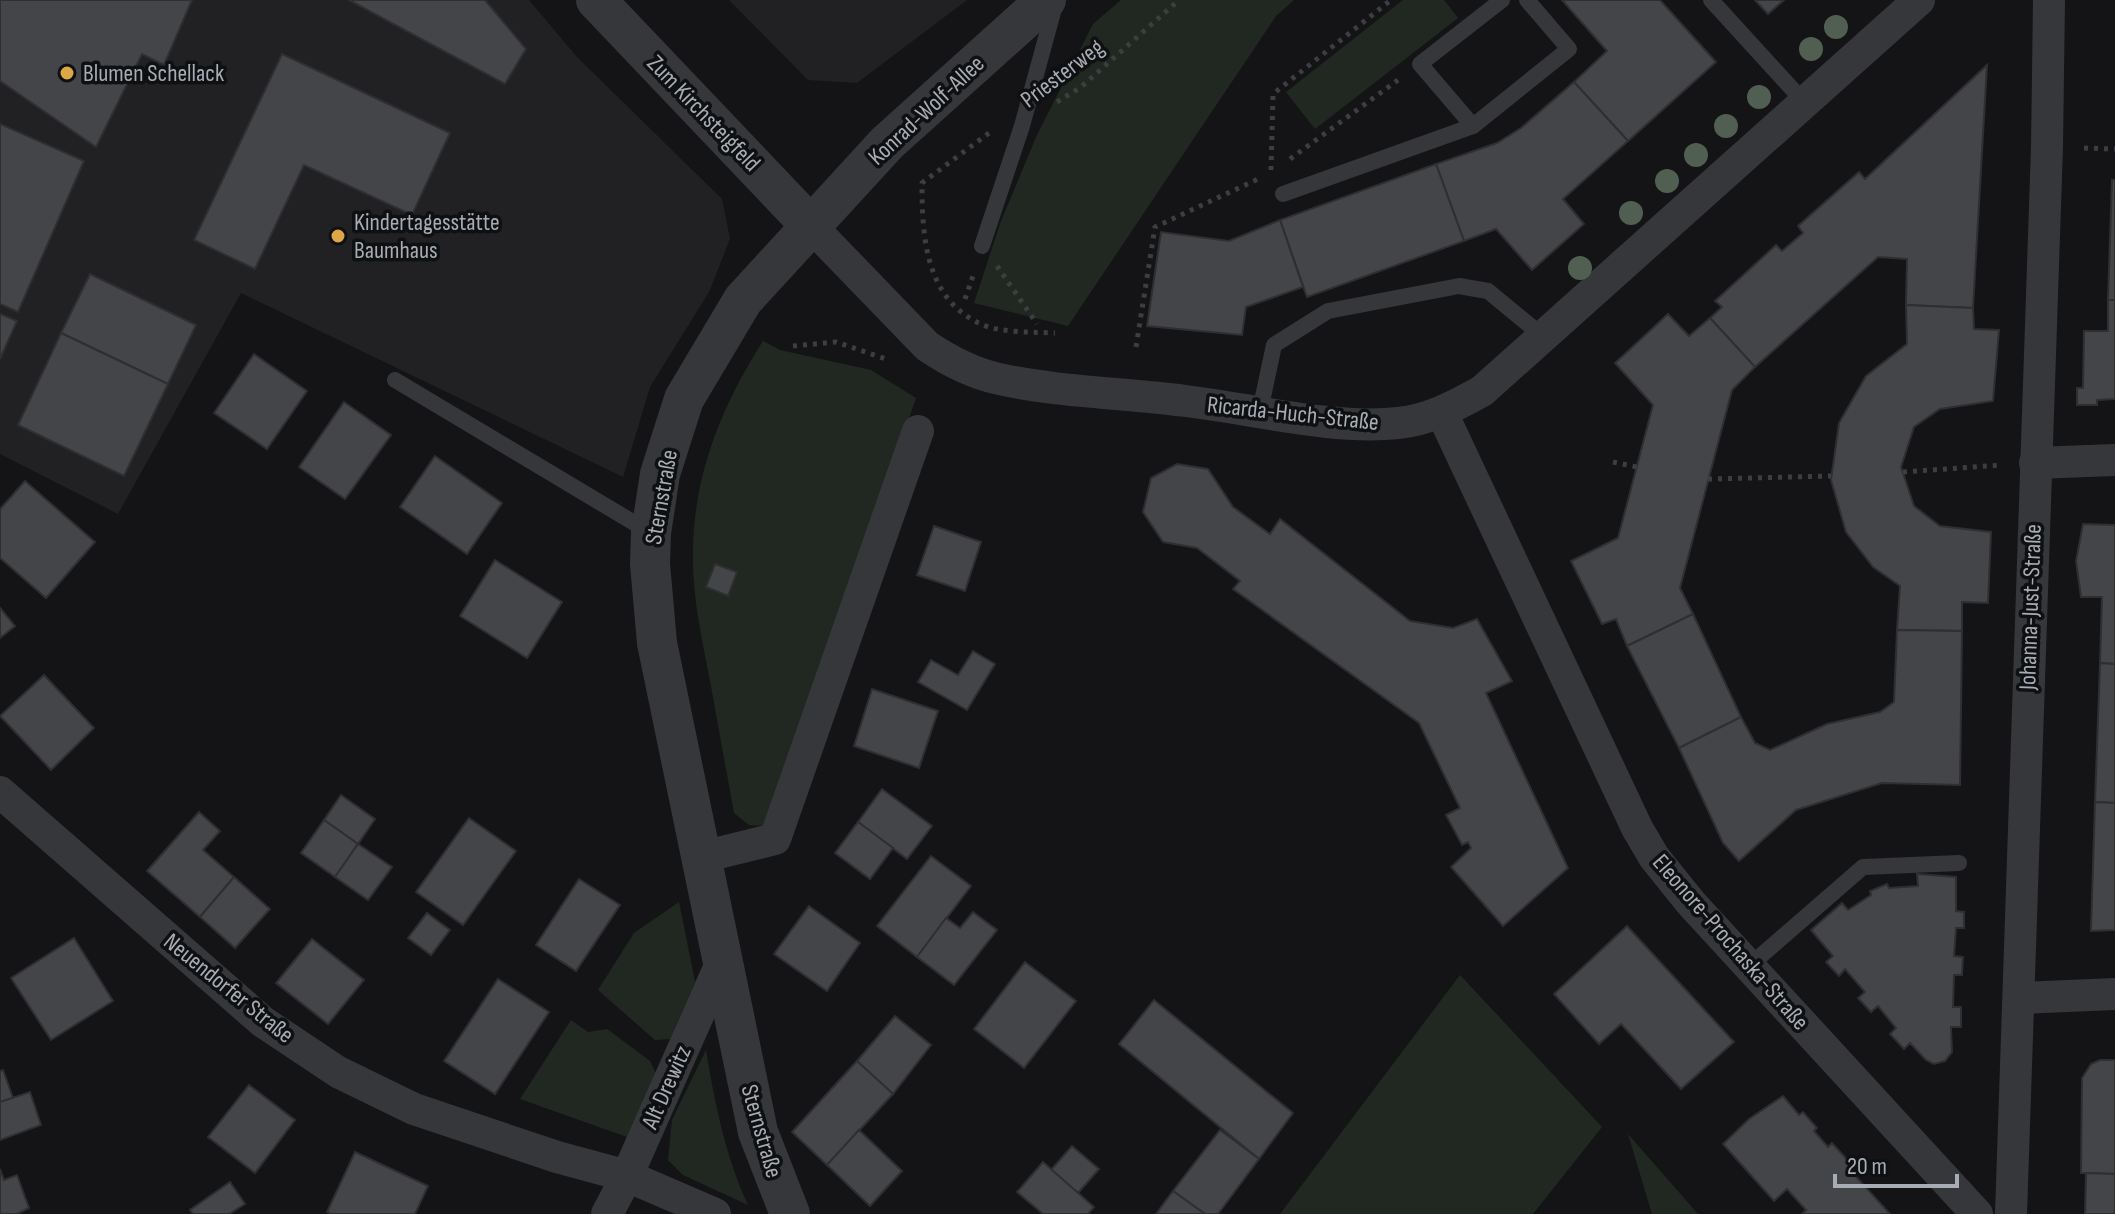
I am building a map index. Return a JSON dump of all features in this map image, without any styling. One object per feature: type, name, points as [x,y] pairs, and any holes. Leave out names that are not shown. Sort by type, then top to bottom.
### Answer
[{"type":"street","name":"Zum Kirchsteigfeld","points":[[596,0],[811,226]]},
{"type":"street","name":"Konrad-Wolf-Allee","points":[[811,226],[887,143],[1046,0]]},
{"type":"street","name":"Ricarda-Huch-Straße","points":[[811,226],[920,340],[945,358],[980,374],[1017,382],[1358,425],[1400,423],[1442,413],[1482,391],[1545,338],[1919,0]]},
{"type":"street","name":"Johanna-Just-Straße","points":[[2011,1214],[2047,147],[2049,0]]},
{"type":"street","name":"Sternstraße","points":[[790,1214],[758,1132],[657,643],[650,564],[651,533],[660,474],[684,399],[743,300],[811,226]]},
{"type":"street","name":"Eleonore-Prochaska-Straße","points":[[1442,413],[1637,828],[1654,857],[1681,891],[1977,1214]]},
{"type":"street","points":[[702,857],[775,839],[918,431]]},
{"type":"street","points":[[2035,463],[2115,460]]},
{"type":"street","name":"Neuendorfer Straße","points":[[0,792],[263,1022],[338,1072],[414,1109],[557,1157],[627,1176],[715,1214]]},
{"type":"street","name":"Alt Drewitz","points":[[607,1214],[627,1176],[723,959]]},
{"type":"street","points":[[2020,998],[2115,994]]},
{"type":"lane","points":[[982,246],[1022,126],[1056,0]]},
{"type":"lane","points":[[1473,126],[1420,64],[1502,0]]},
{"type":"lane","points":[[1283,194],[1473,126],[1569,49],[1527,0]]},
{"type":"lane","points":[[1711,0],[1805,103]]},
{"type":"lane","points":[[1260,411],[1274,345],[1328,311],[1459,286],[1488,291],[1545,338]]},
{"type":"lane","points":[[395,380],[651,533]]},
{"type":"lane","points":[[1749,966],[1863,867],[1959,863]]},
{"type":"path","name":"Priesterweg","points":[[1055,333],[982,325],[951,302],[931,269],[922,224],[922,183],[1007,119],[1022,126],[1081,87],[1179,0]]},
{"type":"path","points":[[1271,173],[1273,94],[1391,0]]},
{"type":"path","points":[[1136,347],[1155,227],[1271,173],[1420,64]]},
{"type":"path","points":[[982,246],[1037,324]]},
{"type":"path","points":[[1613,462],[1637,467]]},
{"type":"path","points":[[1903,472],[2035,463]]},
{"type":"path","points":[[1708,479],[1831,476]]},
{"type":"shaded area","points":[[0,0],[529,0],[577,57],[722,199],[730,239],[709,292],[650,387],[623,477],[241,293],[118,514],[0,454]]},
{"type":"shaded area","points":[[729,0],[967,0],[857,83],[808,80]]},
{"type":"shaded area","points":[[1121,0],[1294,0],[1276,16],[1068,326],[974,303],[1001,221],[1037,135],[1093,24]]},
{"type":"shaded area","points":[[1403,0],[1444,0],[1458,18],[1315,129],[1286,92]]},
{"type":"shaded area","points":[[763,341],[780,350],[871,370],[916,398],[767,826],[749,825],[734,813],[698,617],[693,569],[694,524],[704,469],[723,416]]},
{"type":"shaded area","points":[[679,902],[695,982],[670,1039],[655,1040],[598,990],[634,933]]},
{"type":"shaded area","points":[[1460,975],[1602,1127],[1533,1214],[1280,1214]]},
{"type":"shaded area","points":[[571,1020],[588,1032],[607,1029],[650,1061],[657,1076],[627,1137],[520,1099]]},
{"type":"shaded area","points":[[706,1050],[722,1129],[748,1205],[683,1175],[668,1160],[672,1120]]},
{"type":"shaded area","points":[[1628,1134],[1698,1214],[1652,1214]]},
{"type":"building","name":"Blumen Schellack","points":[[0,0],[192,0],[164,65],[142,54],[96,147],[0,81]]},
{"type":"building","points":[[349,0],[485,0],[526,49],[505,84]]},
{"type":"building","points":[[1562,0],[1660,0],[1716,62],[1628,141],[1574,82],[1607,51]]},
{"type":"building","points":[[1755,0],[1784,0],[1768,14]]},
{"type":"building","points":[[282,54],[450,133],[412,215],[304,165],[255,269],[194,240]]},
{"type":"building","points":[[1987,65],[1973,308],[1906,305],[1907,259],[1878,257],[1755,367],[1710,318],[1722,307],[1715,301],[1776,245],[1782,251],[1803,233],[1798,226],[1859,172],[1865,179]]},
{"type":"building","points":[[1574,82],[1628,141],[1563,199],[1584,224],[1532,270],[1496,229],[1464,241],[1436,164],[1497,143],[1521,128]]},
{"type":"building","points":[[0,124],[84,161],[18,312],[0,304]]},
{"type":"building","points":[[1436,164],[1464,241],[1307,297],[1280,220]]},
{"type":"building","points":[[2112,180],[2115,180],[2115,300],[2108,300]]},
{"type":"building","points":[[1280,220],[1303,287],[1246,307],[1242,335],[1147,326],[1161,232],[1229,241]]},
{"type":"building","points":[[90,274],[196,325],[168,384],[61,333]]},
{"type":"building","points":[[2108,300],[2115,300],[2115,399],[2097,400],[2097,405],[2077,405],[2077,388],[2083,388],[2084,331],[2108,331]]},
{"type":"building","points":[[1906,305],[1973,308],[1974,329],[1999,330],[1993,401],[1940,409],[1914,427],[1901,467],[1914,506],[1940,526],[1991,532],[1988,603],[1962,602],[1962,631],[1897,630],[1900,586],[1873,567],[1846,532],[1831,480],[1839,423],[1866,376],[1907,344]]},
{"type":"building","points":[[0,314],[17,321],[0,359]]},
{"type":"building","points":[[1668,314],[1689,336],[1710,318],[1755,367],[1732,390],[1680,588],[1693,614],[1627,646],[1616,619],[1602,624],[1571,561],[1618,538],[1653,405],[1615,363]]},
{"type":"building","points":[[61,333],[168,384],[124,476],[18,425]]},
{"type":"building","points":[[254,354],[307,391],[267,449],[214,413]]},
{"type":"building","points":[[344,402],[391,435],[345,499],[299,467]]},
{"type":"building","points":[[435,456],[502,503],[467,554],[400,507]]},
{"type":"building","points":[[1177,464],[1208,469],[1233,507],[1270,534],[1280,519],[1410,621],[1453,628],[1477,619],[1512,681],[1486,693],[1568,868],[1503,926],[1451,867],[1471,848],[1468,842],[1462,845],[1446,815],[1460,808],[1419,723],[1233,589],[1240,581],[1197,548],[1163,542],[1143,512],[1151,478]]},
{"type":"building","points":[[25,481],[95,542],[46,598],[0,558],[0,509]]},
{"type":"building","points":[[2083,524],[2115,525],[2115,664],[2100,663],[2102,597],[2081,597],[2076,561]]},
{"type":"building","points":[[934,526],[981,542],[965,591],[917,575]]},
{"type":"building","points":[[495,560],[562,602],[527,658],[460,616]]},
{"type":"building","points":[[715,564],[737,572],[728,596],[706,587]]},
{"type":"building","points":[[0,608],[15,626],[0,638]]},
{"type":"building","points":[[1693,614],[1741,717],[1679,748],[1627,646]]},
{"type":"building","points":[[1897,630],[1962,631],[1960,785],[1882,783],[1796,810],[1739,861],[1723,843],[1679,748],[1741,717],[1755,743],[1770,750],[1827,724],[1880,712],[1894,702]]},
{"type":"building","points":[[973,651],[995,664],[967,710],[918,682],[931,660],[958,675]]},
{"type":"building","points":[[2100,663],[2115,664],[2115,803],[2095,802]]},
{"type":"building","points":[[44,675],[94,728],[51,770],[0,716]]},
{"type":"building","points":[[872,689],[938,711],[919,768],[854,746]]},
{"type":"building","points":[[882,789],[932,826],[907,859],[858,822]]},
{"type":"building","points":[[341,795],[375,819],[358,844],[324,820]]},
{"type":"building","points":[[2095,802],[2115,803],[2115,930],[2091,931]]},
{"type":"building","points":[[199,812],[220,831],[203,850],[234,877],[200,917],[147,871]]},
{"type":"building","points":[[469,818],[516,851],[463,925],[416,892]]},
{"type":"building","points":[[324,820],[358,844],[335,877],[301,853]]},
{"type":"building","points":[[858,822],[893,848],[870,879],[835,853]]},
{"type":"building","points":[[358,844],[392,867],[368,900],[335,877]]},
{"type":"building","points":[[931,856],[971,886],[917,957],[877,926]]},
{"type":"building","points":[[1917,874],[1956,877],[1956,911],[1964,912],[1964,928],[1956,928],[1954,956],[1963,957],[1962,975],[1954,975],[1953,1007],[1961,1007],[1961,1027],[1951,1027],[1952,1052],[1945,1061],[1934,1064],[1910,1043],[1904,1049],[1890,1034],[1896,1028],[1878,1006],[1871,1012],[1858,998],[1865,992],[1845,969],[1839,976],[1826,962],[1833,956],[1811,930],[1842,903],[1848,910],[1871,895],[1870,891],[1887,884],[1889,888],[1918,886]]},
{"type":"building","points":[[234,877],[270,909],[235,948],[200,917]]},
{"type":"building","points":[[579,879],[620,905],[576,971],[536,945]]},
{"type":"building","points":[[809,906],[860,943],[827,991],[774,954]]},
{"type":"building","points":[[973,912],[997,930],[954,985],[917,957],[946,918],[960,928]]},
{"type":"building","points":[[427,913],[450,930],[431,955],[408,938]]},
{"type":"building","points":[[1627,926],[1734,1042],[1681,1089],[1621,1024],[1599,1044],[1554,994]]},
{"type":"building","points":[[74,938],[113,1001],[51,1040],[11,978]]},
{"type":"building","points":[[312,939],[364,980],[328,1024],[276,983]]},
{"type":"building","points":[[1025,962],[1076,1001],[1024,1068],[974,1029]]},
{"type":"building","points":[[498,979],[549,1012],[495,1094],[444,1061]]},
{"type":"building","points":[[1154,1000],[1293,1113],[1259,1159],[1119,1044]]},
{"type":"building","points":[[895,1016],[931,1045],[893,1094],[857,1061]]},
{"type":"building","points":[[2100,1060],[2115,1060],[2115,1174],[2081,1173],[2082,1078],[2091,1064]]},
{"type":"building","points":[[857,1061],[893,1094],[827,1165],[792,1132]]},
{"type":"building","points":[[3,1070],[13,1098],[0,1102],[0,1071]]},
{"type":"building","points":[[249,1085],[295,1120],[255,1173],[208,1137]]},
{"type":"building","points":[[30,1092],[41,1125],[0,1140],[0,1102]]},
{"type":"building","points":[[1783,1096],[1799,1115],[1803,1112],[1828,1147],[1832,1143],[1853,1166],[1849,1169],[1890,1214],[1802,1214],[1806,1210],[1787,1189],[1774,1201],[1723,1144],[1749,1119]]},
{"type":"building","points":[[859,1130],[902,1171],[870,1206],[827,1165]]},
{"type":"building","points":[[1220,1130],[1259,1159],[1218,1214],[1205,1214],[1173,1191]]},
{"type":"building","points":[[1072,1146],[1099,1169],[1078,1193],[1051,1170]]},
{"type":"building","points":[[355,1152],[428,1186],[415,1214],[327,1212]]},
{"type":"building","points":[[1043,1162],[1094,1207],[1088,1214],[1043,1214],[1017,1192]]},
{"type":"building","points":[[0,1169],[4,1180],[17,1175],[29,1208],[17,1214],[0,1214]]},
{"type":"building","points":[[2086,1173],[2115,1174],[2115,1214],[2085,1214]]},
{"type":"building","points":[[230,1182],[245,1204],[229,1214],[193,1214],[190,1210]]},
{"type":"building","points":[[1173,1191],[1205,1214],[1156,1214]]},
{"type":"place","name":"Blumen Schellack","points":[[67,73]]},
{"type":"place","name":"Kindertagesstätte Baumhaus","points":[[338,236]]}]
